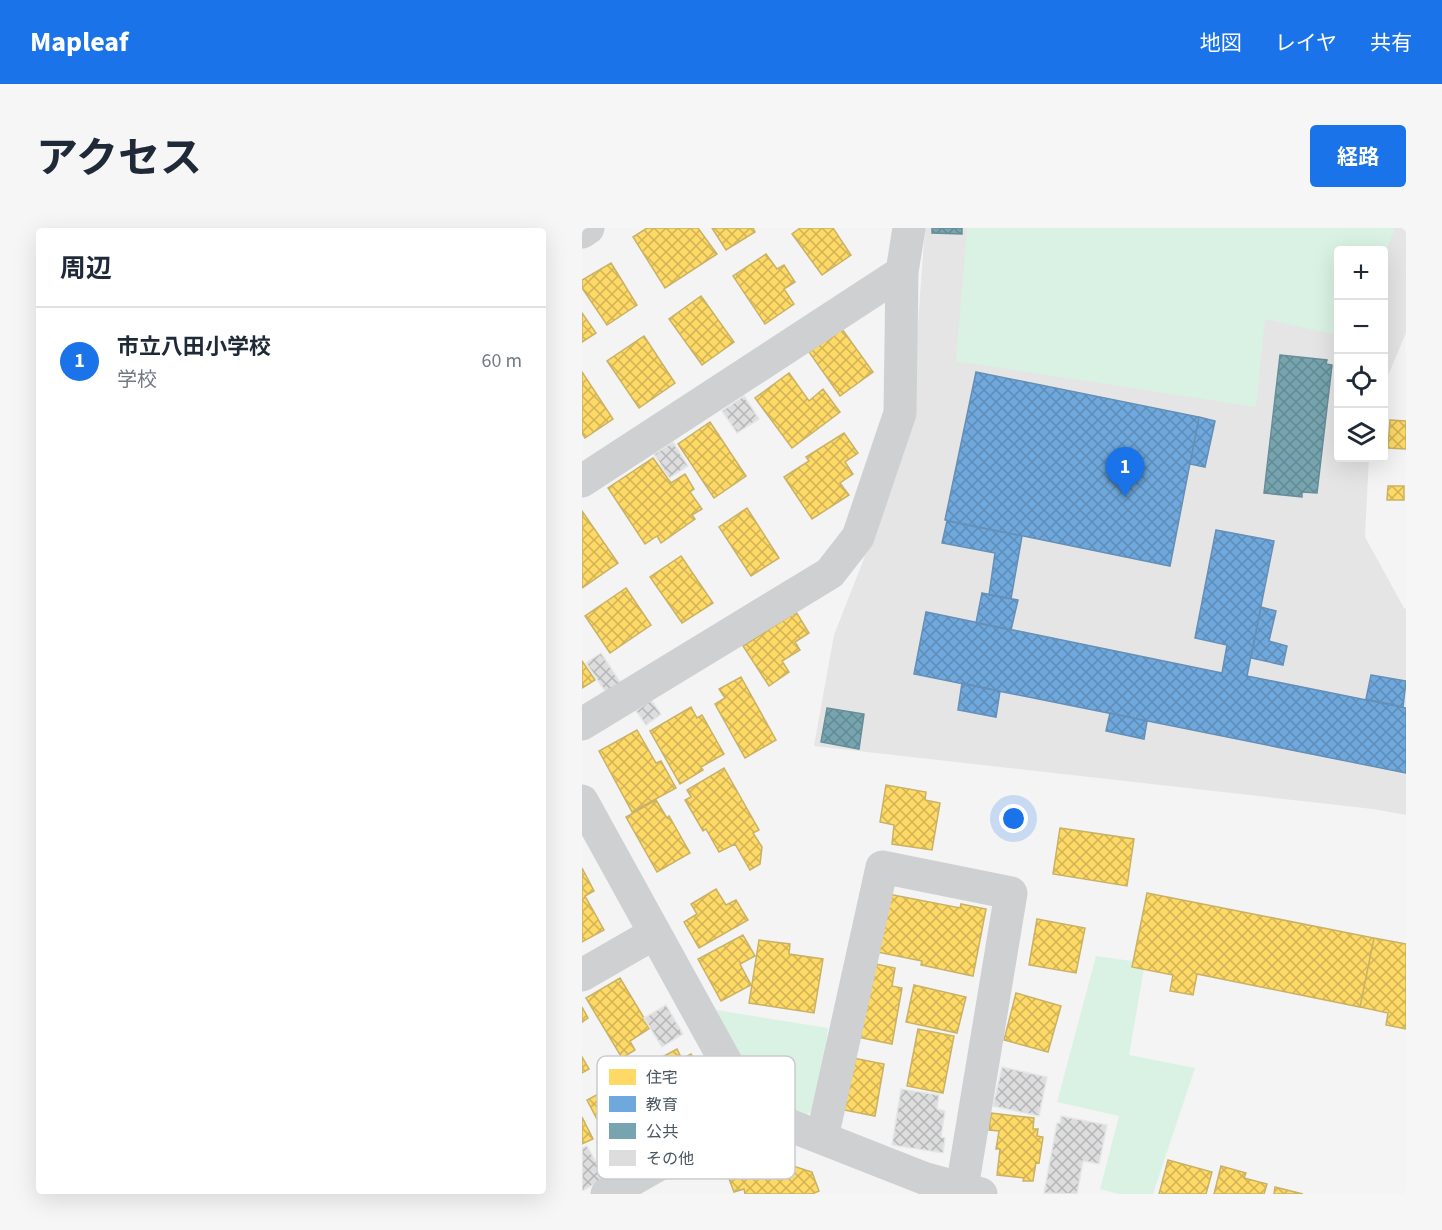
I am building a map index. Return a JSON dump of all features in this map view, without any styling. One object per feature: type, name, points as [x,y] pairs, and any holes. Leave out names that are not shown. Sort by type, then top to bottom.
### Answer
[{"type":"street","points":[[582,232],[588,228]]},
{"type":"street","points":[[582,724],[830,573],[858,537],[900,413],[902,272],[909,228]]},
{"type":"street","points":[[582,482],[902,272]]},
{"type":"street","points":[[582,801],[723,1056]]},
{"type":"street","points":[[795,1127],[924,1186],[971,1191],[1011,893],[882,867],[822,1138]]},
{"type":"street","points":[[582,975],[655,933]]},
{"type":"street","points":[[612,1193],[636,1179]]},
{"type":"shaded area","points":[[925,228],[1406,228],[1406,333],[1388,376],[1388,246],[1334,246],[1334,462],[1369,462],[1365,537],[1406,609],[1406,815],[1373,809],[814,746],[834,635],[863,561],[912,404]]},
{"type":"green space","points":[[967,228],[1395,228],[1388,246],[1334,246],[1334,334],[1265,319],[1256,407],[956,361]]},
{"type":"green space","points":[[1096,956],[1145,963],[1129,1055],[1195,1068],[1153,1194],[1119,1194],[1100,1189],[1119,1116],[1057,1102]]},
{"type":"green space","points":[[716,1010],[828,1028],[817,1108],[804,1116],[795,1113],[795,1056],[741,1056]]},
{"type":"building: 住宅","points":[[647,228],[698,228],[717,254],[665,288],[633,237]]},
{"type":"building: 住宅","points":[[712,228],[753,228],[755,232],[726,250]]},
{"type":"building: 住宅","points":[[800,228],[833,228],[851,255],[822,275],[792,234]]},
{"type":"building: 住宅","points":[[766,254],[777,269],[784,265],[795,282],[784,289],[794,304],[765,324],[733,276]]},
{"type":"building: 住宅","points":[[611,263],[637,305],[607,325],[582,288],[582,280]]},
{"type":"building: 住宅","points":[[701,296],[734,342],[702,365],[669,319]]},
{"type":"building: 住宅","points":[[582,313],[596,333],[582,342]]},
{"type":"building: 住宅","points":[[842,329],[873,372],[840,396],[809,352]]},
{"type":"building: 住宅","points":[[644,336],[675,383],[639,408],[607,361]]},
{"type":"building: 住宅","points":[[582,372],[613,419],[585,438],[582,433]]},
{"type":"building: 住宅","points":[[789,373],[809,401],[823,389],[840,412],[792,448],[755,398]]},
{"type":"building: 住宅","points":[[1390,420],[1406,421],[1406,449],[1388,448]]},
{"type":"building: 住宅","points":[[710,422],[746,476],[714,498],[678,444]]},
{"type":"building: 住宅","points":[[844,433],[858,453],[845,462],[853,474],[840,483],[849,495],[812,519],[784,477],[809,461],[806,457]]},
{"type":"building: 住宅","points":[[653,458],[671,483],[685,474],[694,489],[690,492],[702,509],[692,515],[695,519],[661,543],[657,536],[645,544],[608,488]]},
{"type":"building: 住宅","points":[[1388,486],[1404,486],[1404,500],[1387,500]]},
{"type":"building: 住宅","points":[[747,508],[779,558],[751,576],[719,527]]},
{"type":"building: 住宅","points":[[582,511],[618,563],[582,588]]},
{"type":"building: 住宅","points":[[681,556],[713,603],[682,623],[650,577]]},
{"type":"building: 住宅","points":[[626,588],[651,625],[610,653],[585,616]]},
{"type":"building: 住宅","points":[[796,612],[809,633],[795,642],[800,650],[782,661],[789,672],[769,686],[743,646]]},
{"type":"building: 住宅","points":[[582,661],[595,680],[582,688]]},
{"type":"building: 住宅","points":[[741,677],[776,740],[745,758],[715,704],[725,698],[719,689]]},
{"type":"building: 住宅","points":[[691,707],[697,718],[702,715],[724,754],[701,767],[703,770],[680,784],[650,731]]},
{"type":"building: 住宅","points":[[637,730],[656,763],[661,761],[676,788],[632,812],[599,751]]},
{"type":"building: 住宅","points":[[724,768],[759,830],[753,833],[762,847],[760,864],[750,870],[735,844],[719,852],[706,829],[703,831],[685,800],[691,797],[687,790]]},
{"type":"building: 住宅","points":[[886,785],[926,792],[925,800],[940,803],[932,850],[892,844],[894,825],[880,822]]},
{"type":"building: 住宅","points":[[656,800],[667,818],[669,816],[690,853],[657,872],[626,817]]},
{"type":"building: 住宅","points":[[1060,828],[1134,839],[1127,886],[1053,874]]},
{"type":"building: 住宅","points":[[582,868],[594,891],[585,896],[604,930],[582,942]]},
{"type":"building: 住宅","points":[[716,889],[726,905],[736,900],[748,920],[699,948],[684,922],[697,914],[691,904]]},
{"type":"building: 住宅","points":[[883,893],[960,908],[961,904],[986,909],[973,976],[921,965],[922,961],[872,951]]},
{"type":"building: 住宅","points":[[1147,893],[1374,938],[1360,1007],[1197,974],[1193,995],[1170,991],[1173,975],[1132,967]]},
{"type":"building: 住宅","points":[[1037,919],[1085,928],[1076,973],[1029,965]]},
{"type":"building: 住宅","points":[[743,935],[755,956],[740,964],[751,985],[721,1001],[698,959]]},
{"type":"building: 住宅","points":[[1374,938],[1406,944],[1406,1029],[1386,1025],[1388,1013],[1360,1007]]},
{"type":"building: 住宅","points":[[759,940],[790,944],[789,954],[823,959],[814,1013],[749,1003]]},
{"type":"building: 住宅","points":[[871,963],[895,968],[892,986],[902,988],[892,1044],[857,1037]]},
{"type":"building: 住宅","points":[[620,978],[650,1028],[630,1041],[635,1050],[621,1056],[586,998]]},
{"type":"building: 住宅","points":[[914,985],[966,997],[957,1033],[906,1022]]},
{"type":"building: 住宅","points":[[1016,993],[1061,1006],[1048,1052],[1004,1040]]},
{"type":"building: 住宅","points":[[582,1007],[588,1018],[582,1022]]},
{"type":"building: 住宅","points":[[918,1029],[954,1036],[943,1093],[907,1086]]},
{"type":"building: 住宅","points":[[677,1049],[680,1056],[664,1056]]},
{"type":"building: 住宅","points":[[582,1057],[589,1069],[582,1073]]},
{"type":"building: 住宅","points":[[853,1058],[884,1064],[875,1116],[844,1110]]},
{"type":"building: 住宅","points":[[597,1095],[597,1119],[587,1100]]},
{"type":"building: 住宅","points":[[991,1113],[1034,1118],[1033,1129],[1038,1129],[1037,1136],[1043,1137],[1039,1163],[1036,1162],[1033,1181],[997,1175],[1000,1149],[996,1149],[999,1131],[989,1130]]},
{"type":"building: 住宅","points":[[582,1117],[593,1139],[582,1144]]},
{"type":"building: 住宅","points":[[1168,1160],[1212,1172],[1206,1194],[1159,1194]]},
{"type":"building: 住宅","points":[[1221,1166],[1246,1173],[1244,1178],[1267,1184],[1264,1194],[1214,1194]]},
{"type":"building: 住宅","points":[[795,1167],[812,1172],[819,1191],[812,1194],[745,1194],[744,1189],[734,1192],[729,1179],[795,1179]]},
{"type":"building: 住宅","points":[[1275,1187],[1303,1194],[1274,1194]]},
{"type":"building: 教育","points":[[976,372],[1199,417],[1170,566],[945,520]]},
{"type":"building: 教育","points":[[1199,417],[1215,421],[1205,467],[1190,464]]},
{"type":"building: 教育","points":[[947,521],[1022,536],[1011,599],[989,595],[995,553],[942,543]]},
{"type":"building: 教育","points":[[1216,530],[1274,541],[1247,676],[1406,708],[1406,773],[914,674],[926,612],[1222,673],[1227,645],[1195,638]]},
{"type":"building: 教育","points":[[982,593],[1018,600],[1011,630],[976,623]]},
{"type":"building: 教育","points":[[1261,607],[1276,611],[1269,641],[1287,646],[1283,665],[1251,658]]},
{"type":"building: 教育","points":[[1371,675],[1406,681],[1403,707],[1366,699]]},
{"type":"building: 教育","points":[[962,683],[1000,691],[996,717],[958,710]]},
{"type":"building: 教育","points":[[1110,713],[1147,721],[1144,739],[1106,731]]},
{"type":"building: 公共","points":[[932,228],[962,228],[962,234],[932,233]]},
{"type":"building: 公共","points":[[1280,355],[1327,360],[1326,364],[1332,365],[1317,493],[1302,492],[1302,497],[1264,493]]},
{"type":"building: 公共","points":[[827,708],[864,714],[859,749],[821,742]]},
{"type":"building: その他","points":[[744,396],[759,419],[737,433],[722,411]]},
{"type":"building: その他","points":[[673,442],[688,466],[669,478],[654,454]]},
{"type":"building: その他","points":[[601,653],[622,685],[607,694],[586,663]]},
{"type":"building: その他","points":[[651,700],[661,714],[646,725],[636,711]]},
{"type":"building: その他","points":[[666,1005],[683,1034],[662,1047],[644,1018]]},
{"type":"building: その他","points":[[1002,1067],[1047,1077],[1039,1116],[993,1106]]},
{"type":"building: その他","points":[[901,1089],[939,1095],[937,1109],[945,1111],[941,1137],[945,1138],[943,1153],[892,1145]]},
{"type":"building: その他","points":[[1061,1116],[1107,1125],[1099,1164],[1083,1161],[1077,1194],[1044,1193],[1057,1123],[1060,1123]]},
{"type":"building: その他","points":[[587,1146],[597,1164],[597,1179],[603,1179],[582,1191],[582,1148]]},
{"type":"place","name":"市立八田小学校","points":[[1125,497]]}]
